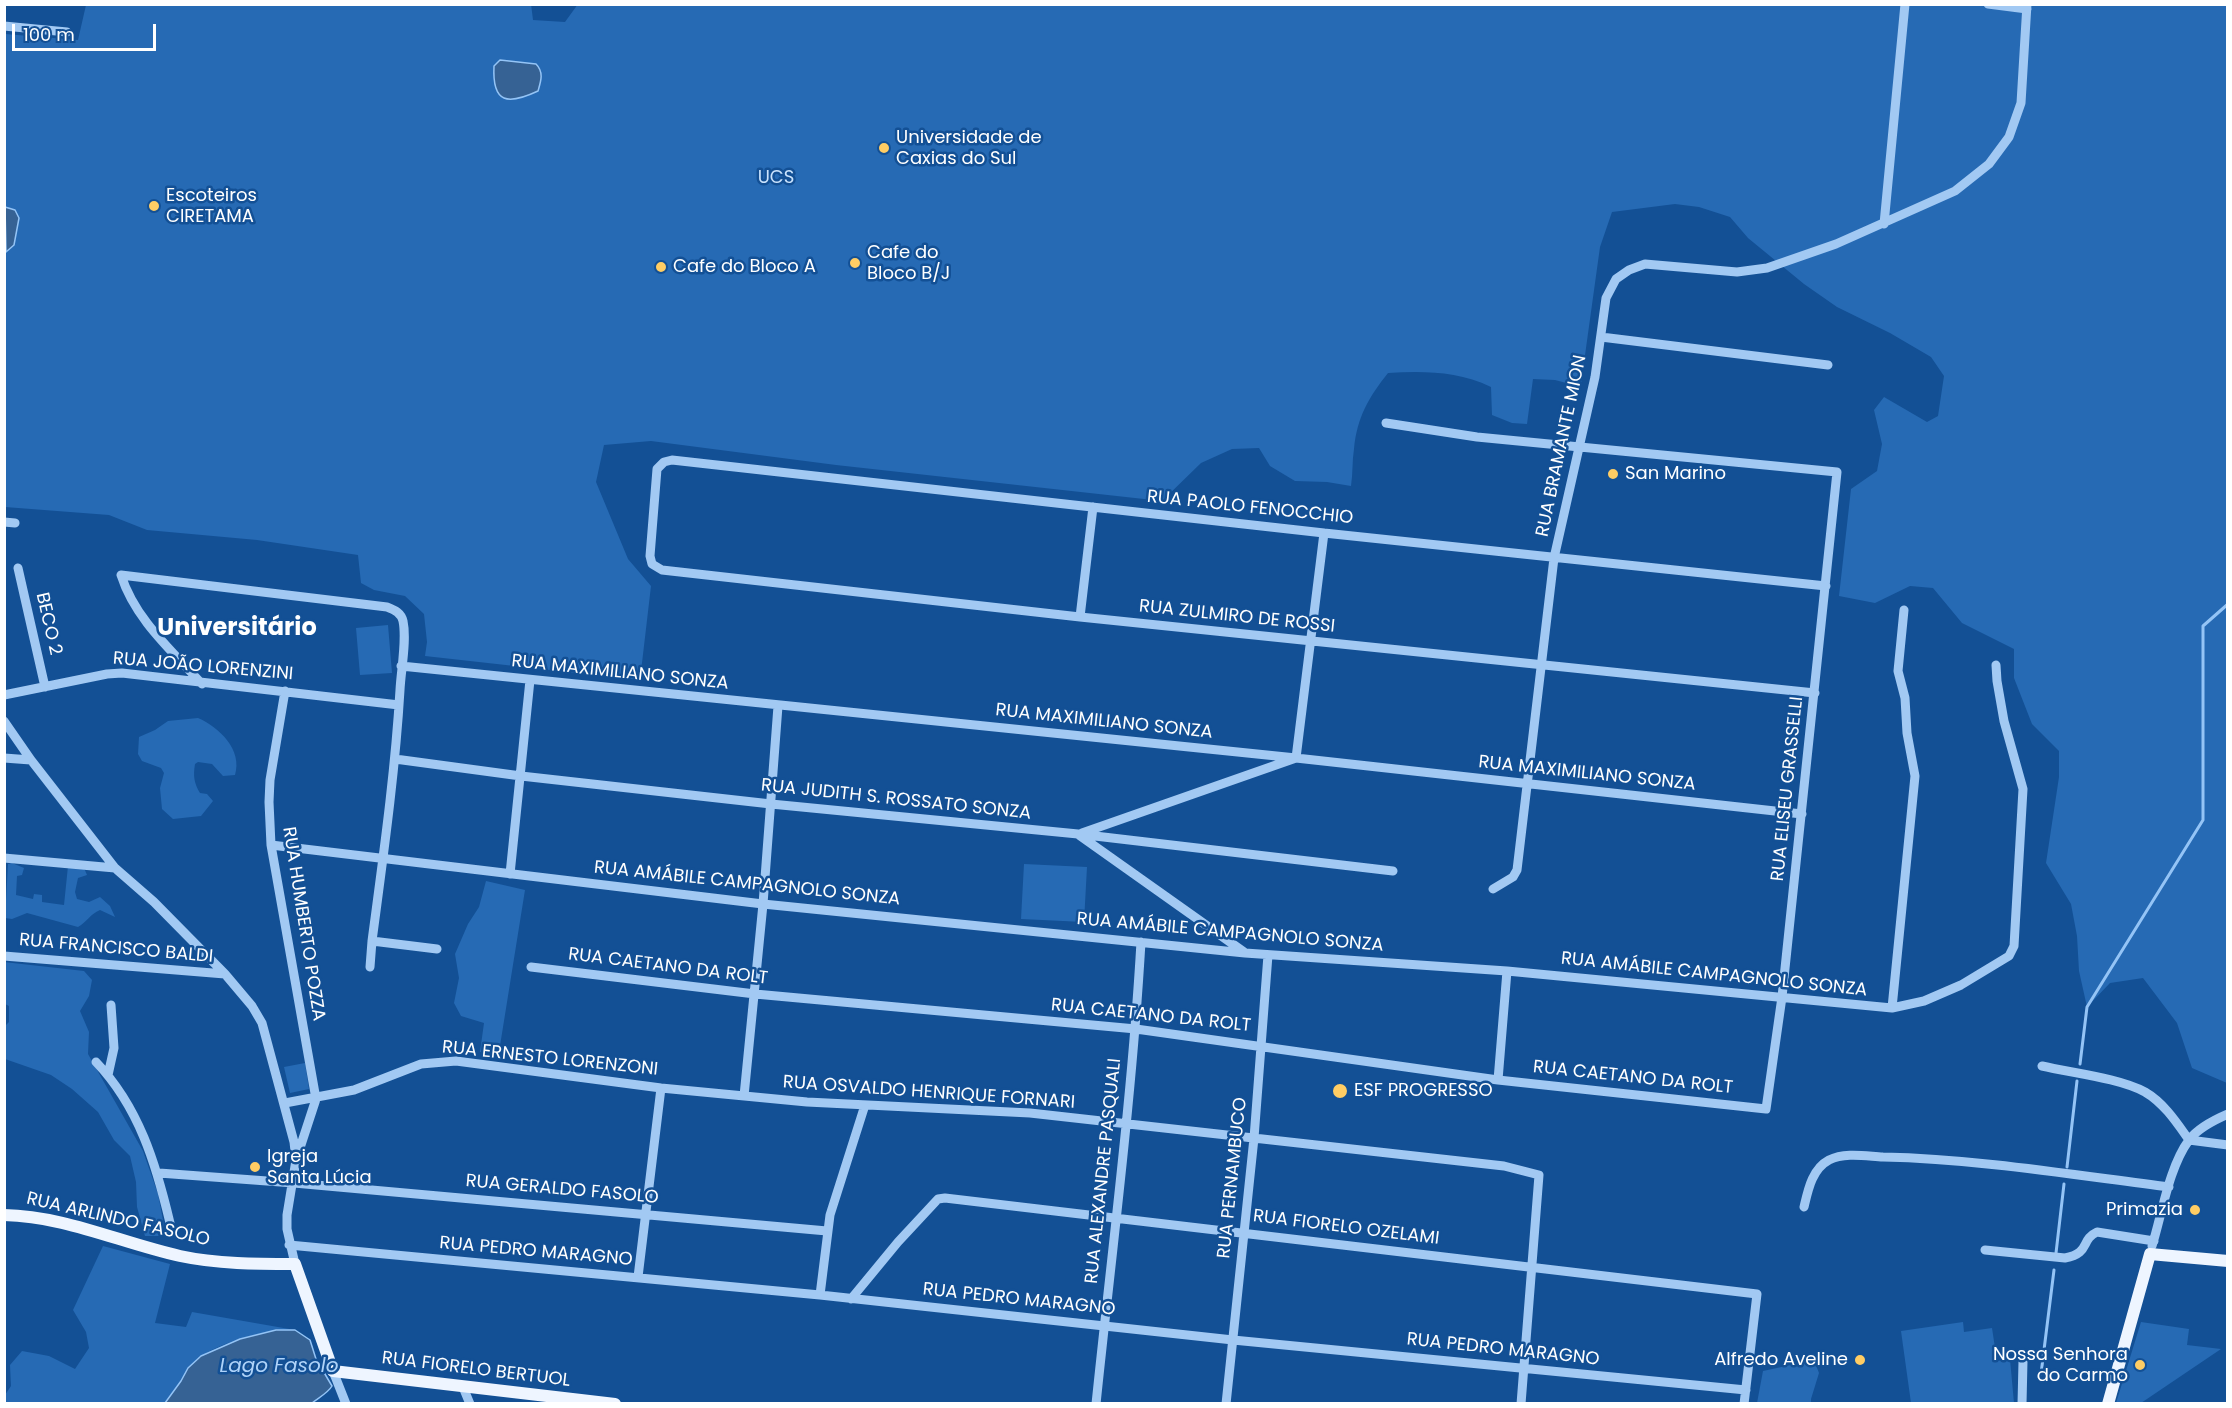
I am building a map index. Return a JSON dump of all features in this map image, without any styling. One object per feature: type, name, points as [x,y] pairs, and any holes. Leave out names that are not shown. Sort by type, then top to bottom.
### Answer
[{"type":"main road","name":"RUA ARLINDO FASOLO","points":[[4,1215],[59,1222],[182,1256],[240,1263],[295,1264]]},
{"type":"main road","points":[[2108,1404],[2150,1254],[2228,1261]]},
{"type":"main road","points":[[295,1264],[333,1371]]},
{"type":"main road","name":"RUA FIORELO BERTUOL","points":[[333,1371],[615,1404]]},
{"type":"street","points":[[1884,224],[1905,4]]},
{"type":"street","points":[[1988,4],[2027,7]]},
{"type":"street","name":"RUA BRAMANTE MION","points":[[1493,888],[1513,877],[1517,870],[1554,558],[1595,377],[1606,298],[1616,279],[1629,270],[1645,264],[1737,272],[1767,268],[1791,261],[1884,224],[1954,191],[1989,164],[2009,136],[2021,103],[2027,7]]},
{"type":"street","points":[[4,26],[67,32]]},
{"type":"street","points":[[1601,337],[1828,365]]},
{"type":"street","points":[[1386,423],[1477,437],[1579,447]]},
{"type":"street","name":"RUA ELISEU GRASSELLI","points":[[1579,447],[1837,472],[1782,997],[1766,1108]]},
{"type":"street","name":"RUA PAOLO FENOCCHIO","points":[[656,567],[650,556],[657,469],[664,462],[672,460],[1324,533],[1826,586]]},
{"type":"street","points":[[1080,617],[1093,507]]},
{"type":"street","points":[[4,522],[15,523]]},
{"type":"street","points":[[1078,834],[1296,758],[1324,533]]},
{"type":"street","name":"RUA ZULMIRO DE ROSSI","points":[[656,567],[1080,617],[1815,693]]},
{"type":"street","name":"BECO 2","points":[[18,568],[45,687]]},
{"type":"street","points":[[202,684],[142,618],[127,594],[121,575],[387,607],[397,611],[403,619],[395,759],[370,967]]},
{"type":"street","points":[[1892,1008],[1916,776],[1907,733],[1905,698],[1898,670],[1904,610]]},
{"type":"street","name":"RUA AMÁBILE CAMPAGNOLO SONZA","points":[[271,845],[763,904],[1245,953],[1507,971],[1892,1008],[1924,1001],[1961,985],[2009,956],[2014,946],[2023,789],[2004,721],[1996,681],[1996,665]]},
{"type":"street","name":"RUA MAXIMILIANO SONZA","points":[[401,666],[1296,758],[1802,814]]},
{"type":"street","name":"RUA JOÃO LORENZINI","points":[[4,695],[122,673],[399,705]]},
{"type":"street","points":[[510,874],[530,680]]},
{"type":"street","name":"RUA HUMBERTO POZZA","points":[[285,691],[270,780],[271,845],[316,1099],[296,1160]]},
{"type":"street","points":[[744,1096],[763,904],[778,706]]},
{"type":"street","points":[[4,721],[31,760],[116,868],[154,902],[225,974],[252,1006],[262,1023],[285,1104],[296,1160],[287,1215],[289,1245],[295,1264]]},
{"type":"street","points":[[4,758],[31,760]]},
{"type":"street","name":"RUA JUDITH S. ROSSATO SONZA","points":[[395,759],[521,776],[771,804],[1078,834],[1393,871]]},
{"type":"street","points":[[1078,834],[1245,953]]},
{"type":"street","points":[[4,858],[116,868]]},
{"type":"street","points":[[372,941],[436,949]]},
{"type":"street","name":"RUA ALEXANDRE PASQUALI","points":[[1096,1404],[1127,1125],[1141,942]]},
{"type":"street","name":"RUA PERNAMBUCO","points":[[1226,1404],[1254,1138],[1268,955]]},
{"type":"street","name":"RUA FRANCISCO BALDI","points":[[4,956],[225,974]]},
{"type":"street","name":"RUA CAETANO DA ROLT","points":[[531,966],[755,994],[1136,1029],[1498,1080],[1766,1108]]},
{"type":"street","points":[[1498,1080],[1507,971]]},
{"type":"street","points":[[108,1075],[114,1048],[111,1005]]},
{"type":"street","name":"RUA ERNESTO LORENZONI","points":[[285,1104],[354,1090],[420,1064],[438,1061],[456,1061],[661,1088],[744,1096]]},
{"type":"street","points":[[96,1062],[126,1100],[143,1132],[159,1173],[170,1223]]},
{"type":"street","points":[[2042,1066],[2122,1083],[2145,1092],[2159,1103],[2189,1140],[2228,1144]]},
{"type":"street","points":[[638,1277],[661,1088]]},
{"type":"street","name":"RUA OSVALDO HENRIQUE FORNARI","points":[[744,1096],[865,1105],[1030,1113],[1504,1166],[1539,1175],[1531,1267]]},
{"type":"street","points":[[820,1296],[830,1215],[865,1105]]},
{"type":"street","points":[[2150,1254],[2169,1187],[2189,1140],[2201,1129],[2228,1114]]},
{"type":"street","points":[[1804,1207],[1809,1187],[1818,1169],[1827,1161],[1840,1155],[1970,1163],[2169,1187]]},
{"type":"street","name":"RUA GERALDO FASOLO","points":[[159,1173],[827,1231]]},
{"type":"street","name":"RUA FIORELO OZELAMI","points":[[851,1299],[932,1203],[945,1198],[1757,1294],[1746,1390]]},
{"type":"street","points":[[1985,1250],[2065,1258],[2076,1256],[2083,1251],[2090,1237],[2097,1232],[2154,1241]]},
{"type":"street","name":"RUA PEDRO MARAGNO","points":[[289,1245],[638,1277],[1233,1340],[1746,1390]]},
{"type":"street","points":[[1521,1404],[1531,1267]]},
{"type":"street","points":[[2022,1404],[2023,1361]]},
{"type":"street","points":[[333,1371],[346,1404]]},
{"type":"street","points":[[463,1388],[470,1404]]},
{"type":"street","points":[[1744,1404],[1746,1390]]},
{"type":"green space","name":"UCS","points":[[531,4],[533,20],[565,22],[578,4],[2227,5],[2227,1083],[2192,1068],[2177,1023],[2143,978],[2110,983],[2087,1007],[2079,971],[2077,936],[2071,904],[2046,863],[2059,777],[2059,751],[2032,724],[2014,678],[2014,649],[1962,623],[1933,588],[1910,586],[1875,603],[1839,596],[1851,489],[1877,471],[1882,444],[1874,410],[1884,397],[1927,422],[1938,416],[1944,376],[1931,357],[1890,333],[1837,307],[1804,284],[1748,238],[1730,217],[1699,207],[1675,204],[1612,212],[1600,247],[1581,384],[1533,379],[1527,424],[1512,423],[1492,415],[1491,387],[1478,382],[1440,373],[1388,373],[1375,390],[1361,417],[1353,454],[1351,486],[1327,482],[1295,481],[1270,466],[1259,448],[1232,449],[1201,463],[1162,501],[836,465],[651,441],[604,445],[596,482],[628,559],[651,586],[640,680],[425,656],[427,642],[424,614],[405,596],[374,590],[361,583],[358,555],[257,540],[147,530],[109,515],[5,507],[5,34],[78,40],[86,5]]},
{"type":"green space","points":[[388,625],[392,673],[360,675],[356,628]]},
{"type":"green space","points":[[198,718],[214,727],[227,740],[236,757],[235,775],[223,776],[212,764],[198,762],[195,764],[194,779],[198,789],[200,793],[207,794],[213,801],[201,816],[173,819],[162,809],[160,788],[164,773],[161,768],[142,761],[138,754],[139,737],[168,721]]},
{"type":"green space","points":[[12,863],[24,868],[22,875],[17,876],[16,895],[33,899],[34,894],[42,895],[42,902],[64,905],[68,866],[84,868],[87,875],[78,878],[75,892],[77,899],[89,902],[100,897],[110,906],[115,917],[100,910],[78,927],[27,913],[12,919],[5,918],[8,864]]},
{"type":"green space","points":[[1024,864],[1087,867],[1084,922],[1021,919]]},
{"type":"green space","points":[[486,881],[525,890],[499,1052],[480,1052],[484,1023],[461,1016],[454,1003],[459,978],[455,954],[468,924],[479,907]]},
{"type":"green space","points":[[4,962],[84,971],[92,980],[89,996],[80,1011],[89,1032],[88,1054],[143,1151],[158,1194],[166,1236],[145,1236],[137,1207],[136,1182],[130,1156],[114,1140],[98,1112],[72,1089],[51,1075],[5,1059],[5,1026],[9,1022],[9,1006],[5,1004]]},
{"type":"green space","points":[[305,1063],[309,1089],[290,1093],[284,1067]]},
{"type":"green space","points":[[103,1246],[170,1264],[155,1323],[186,1327],[192,1312],[295,1330],[246,1337],[211,1350],[192,1364],[165,1403],[7,1404],[5,1395],[11,1386],[10,1365],[22,1351],[49,1356],[75,1369],[89,1348],[86,1332],[73,1310]]},
{"type":"green space","points":[[1963,1322],[1964,1332],[1992,1328],[1997,1361],[2010,1359],[2014,1403],[1911,1403],[1901,1331]]},
{"type":"green space","points":[[2141,1322],[2189,1329],[2187,1345],[2221,1349],[2141,1403],[2116,1403]]},
{"type":"green space","points":[[1814,1360],[1819,1373],[1811,1403],[1757,1403],[1763,1371]]},
{"type":"water","points":[[500,60],[536,64],[541,73],[538,91],[510,99],[499,94],[494,79],[494,66]]},
{"type":"water","points":[[5,207],[15,210],[19,218],[14,245],[6,252]]},
{"type":"water","name":"Lago Fasolo","points":[[276,1330],[295,1330],[310,1340],[316,1359],[332,1386],[312,1403],[165,1403],[188,1368],[201,1356],[240,1339]]},
{"type":"waterway","points":[[2080,1064],[2087,1007],[2203,820],[2203,626],[2228,604]]},
{"type":"waterway","points":[[2067,1167],[2077,1081]]},
{"type":"waterway","points":[[2056,1253],[2064,1184]]},
{"type":"waterway","points":[[2041,1374],[2054,1270]]},
{"type":"place","name":"Universidade de Caxias do Sul","points":[[884,148]]},
{"type":"place","name":"Escoteiros CIRETAMA","points":[[154,206]]},
{"type":"place","name":"Cafe do Bloco B/J","points":[[855,263]]},
{"type":"place","name":"Cafe do Bloco A","points":[[661,267]]},
{"type":"place","name":"San Marino","points":[[1613,474]]},
{"type":"place","name":"ESF PROGRESSO","points":[[1340,1091]]},
{"type":"place","name":"Igreja Santa Lúcia","points":[[255,1167]]},
{"type":"place","name":"Primazia","points":[[2195,1210]]},
{"type":"place","name":"Alfredo Aveline","points":[[1860,1360]]},
{"type":"place","name":"Nossa Senhora do Carmo","points":[[2140,1365]]},
{"type":"district","name":"Universitário","points":[[237,629]]}]
